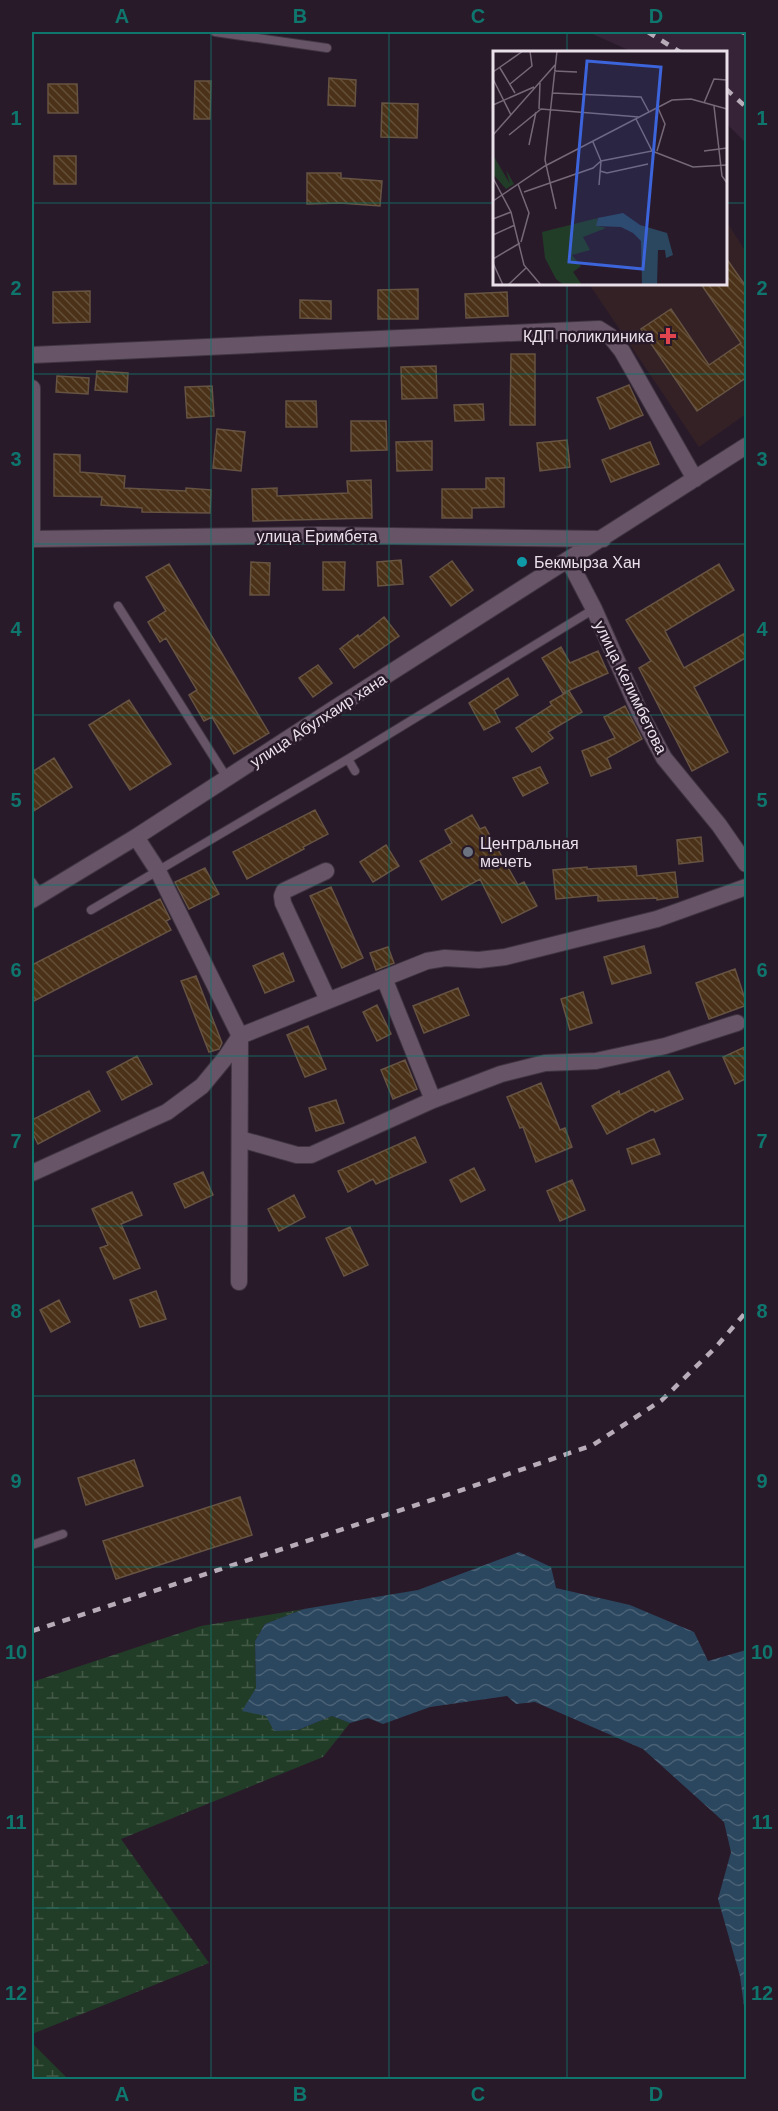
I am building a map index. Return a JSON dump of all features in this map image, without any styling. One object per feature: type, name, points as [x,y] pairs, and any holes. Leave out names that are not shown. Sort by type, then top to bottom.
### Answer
[{"type":"street","points":[[32,355],[599,329],[610,336],[622,351],[695,479]]},
{"type":"street","points":[[32,388],[32,537]]},
{"type":"street","name":"улица Абулхаир хана","points":[[34,892],[136,837],[747,447]]},
{"type":"street","name":"улица Еримбета","points":[[32,537],[320,535],[603,539]]},
{"type":"street","name":"улица Келимбетова","points":[[569,561],[594,609],[640,713],[664,758],[719,825],[747,864]]},
{"type":"street","points":[[136,837],[158,871],[240,1036],[239,1282]]},
{"type":"street","points":[[326,871],[284,891],[282,896],[283,903],[328,1000]]},
{"type":"street","points":[[32,1173],[167,1112],[202,1086],[240,1036],[328,1000],[427,962],[445,958],[479,960],[505,957],[657,919],[747,887]]},
{"type":"street","points":[[384,978],[433,1100]]},
{"type":"street","points":[[240,1139],[297,1155],[311,1155],[433,1100],[523,1067],[545,1063],[608,1059],[665,1046],[737,1023]]},
{"type":"lane","points":[[215,32],[327,48]]},
{"type":"lane","points":[[118,606],[227,778]]},
{"type":"lane","points":[[91,910],[348,759],[594,609]]},
{"type":"lane","points":[[348,759],[356,771]]},
{"type":"lane","points":[[32,1545],[63,1534]]},
{"type":"shaded area","points":[[588,32],[746,32],[746,143],[727,124],[727,51],[631,51]]},
{"type":"shaded area","points":[[727,223],[746,252],[746,414],[699,447],[590,285],[727,285]]},
{"type":"green space","points":[[304,1609],[265,1624],[255,1641],[256,1688],[266,1716],[298,1730],[332,1716],[350,1723],[323,1757],[121,1839],[209,1963],[32,2034],[32,1682],[201,1626]]},
{"type":"green space","points":[[32,2043],[68,2079],[32,2079]]},
{"type":"water","points":[[519,1552],[551,1567],[556,1588],[630,1605],[694,1632],[708,1661],[746,1650],[746,2021],[740,1976],[718,1899],[731,1852],[724,1822],[643,1749],[535,1702],[516,1704],[507,1696],[430,1707],[383,1724],[368,1718],[350,1723],[332,1716],[298,1730],[274,1731],[266,1716],[242,1711],[256,1688],[255,1641],[265,1624],[304,1609],[418,1590]]},
{"type":"building","points":[[329,78],[356,80],[355,106],[328,105]]},
{"type":"building","points":[[195,81],[211,81],[210,119],[194,119]]},
{"type":"building","points":[[48,84],[77,84],[78,113],[48,113]]},
{"type":"building","points":[[382,103],[418,104],[417,138],[381,137]]},
{"type":"building","points":[[54,156],[76,156],[76,184],[54,184]]},
{"type":"building","points":[[307,173],[341,173],[341,178],[382,181],[380,206],[340,203],[307,204]]},
{"type":"building","name":"КДП поликлиника","points":[[727,259],[747,288],[747,377],[697,411],[641,329],[671,309],[709,365],[741,343],[702,285],[727,285]]},
{"type":"building","points":[[418,289],[418,319],[378,319],[378,290]]},
{"type":"building","points":[[90,291],[90,322],[53,323],[53,292]]},
{"type":"building","points":[[507,292],[508,316],[466,318],[465,294]]},
{"type":"building","points":[[300,300],[331,301],[331,319],[300,318]]},
{"type":"building","points":[[511,354],[535,354],[535,425],[510,425]]},
{"type":"building","points":[[436,366],[437,398],[402,399],[401,367]]},
{"type":"building","points":[[97,371],[128,373],[127,392],[95,390]]},
{"type":"building","points":[[57,376],[89,378],[88,394],[56,392]]},
{"type":"building","points":[[629,385],[643,415],[610,429],[597,398]]},
{"type":"building","points":[[212,386],[214,416],[187,418],[185,387]]},
{"type":"building","points":[[286,401],[316,401],[317,427],[286,427]]},
{"type":"building","points":[[483,404],[484,420],[455,421],[454,405]]},
{"type":"building","points":[[351,421],[386,421],[387,450],[351,451]]},
{"type":"building","points":[[217,429],[245,432],[241,471],[213,468]]},
{"type":"building","points":[[567,440],[570,467],[540,471],[537,443]]},
{"type":"building","points":[[432,441],[432,470],[397,471],[396,442]]},
{"type":"building","points":[[650,442],[659,464],[611,482],[602,460]]},
{"type":"building","points":[[54,454],[80,455],[80,472],[125,476],[124,488],[211,490],[210,513],[142,512],[142,508],[101,505],[102,497],[54,496]]},
{"type":"building","points":[[486,478],[504,478],[504,507],[472,508],[472,518],[442,518],[442,489],[486,489]]},
{"type":"building","points":[[371,480],[372,518],[253,521],[252,489],[277,488],[277,496],[348,493],[347,481]]},
{"type":"building","points":[[401,560],[403,584],[378,586],[377,562]]},
{"type":"building","points":[[452,561],[473,590],[451,606],[430,577]]},
{"type":"building","points":[[251,562],[270,563],[269,595],[250,595]]},
{"type":"building","points":[[323,562],[345,562],[344,590],[323,590]]},
{"type":"building","points":[[169,564],[269,733],[234,754],[212,717],[204,721],[189,695],[197,690],[166,638],[160,642],[148,622],[166,611],[146,577]]},
{"type":"building","points":[[719,564],[734,590],[665,631],[684,668],[747,632],[747,657],[694,687],[728,752],[692,771],[639,668],[651,661],[626,620]]},
{"type":"building","points":[[384,617],[399,636],[354,668],[340,649]]},
{"type":"building","points":[[561,647],[570,663],[598,651],[608,673],[563,693],[542,658]]},
{"type":"building","points":[[318,665],[332,683],[313,697],[299,678]]},
{"type":"building","points":[[508,678],[518,695],[494,710],[500,722],[484,730],[469,703]]},
{"type":"building","points":[[569,691],[582,712],[548,732],[553,738],[532,752],[516,728],[552,705],[550,702]]},
{"type":"building","points":[[129,700],[171,764],[130,790],[89,725]]},
{"type":"building","points":[[625,706],[642,739],[607,758],[611,768],[591,776],[582,751],[615,738],[604,717]]},
{"type":"building","points":[[54,758],[72,787],[32,812],[32,772]]},
{"type":"building","points":[[540,767],[548,783],[523,796],[513,778]]},
{"type":"building","points":[[315,810],[328,834],[247,879],[233,852]]},
{"type":"building","name":"Центральная мечеть","points":[[472,815],[480,829],[485,827],[518,885],[524,882],[537,906],[502,923],[480,879],[442,900],[420,861],[452,843],[445,830]]},
{"type":"building","points":[[701,837],[703,861],[679,864],[677,840]]},
{"type":"building","points":[[386,845],[399,866],[373,882],[360,862]]},
{"type":"building","points":[[636,866],[637,876],[675,872],[678,897],[657,900],[657,898],[598,901],[598,895],[556,899],[553,870]]},
{"type":"building","points":[[205,868],[219,894],[189,909],[175,882]]},
{"type":"building","points":[[331,887],[363,958],[342,968],[310,896]]},
{"type":"building","points":[[160,899],[170,919],[166,921],[171,930],[32,1002],[32,965]]},
{"type":"building","points":[[644,946],[651,973],[612,984],[604,957]]},
{"type":"building","points":[[388,947],[394,963],[376,970],[370,953]]},
{"type":"building","points":[[283,953],[294,981],[265,993],[253,966]]},
{"type":"building","points":[[735,969],[747,1005],[709,1019],[696,983]]},
{"type":"building","points":[[196,976],[222,1043],[219,1049],[209,1052],[181,981]]},
{"type":"building","points":[[458,988],[469,1015],[424,1033],[413,1006]]},
{"type":"building","points":[[583,992],[592,1023],[570,1030],[561,999]]},
{"type":"building","points":[[377,1005],[391,1034],[377,1041],[363,1012]]},
{"type":"building","points":[[308,1026],[326,1069],[305,1077],[287,1035]]},
{"type":"building","points":[[747,1046],[747,1078],[735,1084],[723,1057]]},
{"type":"building","points":[[137,1056],[152,1084],[122,1100],[107,1072]]},
{"type":"building","points":[[405,1060],[417,1089],[393,1099],[381,1070]]},
{"type":"building","points":[[669,1071],[683,1099],[655,1112],[653,1109],[607,1134],[592,1106],[619,1091],[620,1095]]},
{"type":"building","points":[[541,1083],[560,1130],[565,1128],[572,1147],[536,1162],[523,1127],[520,1128],[507,1097]]},
{"type":"building","points":[[89,1091],[100,1111],[38,1144],[32,1132],[32,1120]]},
{"type":"building","points":[[336,1100],[344,1123],[316,1131],[309,1108]]},
{"type":"building","points":[[415,1137],[426,1162],[376,1184],[373,1179],[348,1192],[338,1171]]},
{"type":"building","points":[[654,1139],[660,1154],[632,1164],[627,1149]]},
{"type":"building","points":[[474,1168],[485,1190],[461,1202],[450,1180]]},
{"type":"building","points":[[203,1172],[213,1195],[185,1208],[174,1184]]},
{"type":"building","points":[[572,1180],[585,1210],[560,1221],[547,1191]]},
{"type":"building","points":[[132,1192],[142,1215],[121,1224],[140,1268],[114,1279],[100,1248],[108,1245],[92,1209]]},
{"type":"building","points":[[294,1195],[305,1217],[279,1231],[268,1209]]},
{"type":"building","points":[[350,1227],[368,1265],[344,1276],[326,1238]]},
{"type":"building","points":[[156,1291],[166,1319],[140,1327],[130,1300]]},
{"type":"building","points":[[59,1300],[70,1322],[51,1332],[40,1310]]},
{"type":"building","points":[[134,1460],[143,1486],[86,1505],[78,1478]]},
{"type":"building","points":[[240,1497],[252,1535],[116,1579],[103,1541]]},
{"type":"railway","points":[[648,32],[678,51]]},
{"type":"railway","points":[[742,32],[746,33]]},
{"type":"railway","points":[[727,90],[746,107]]},
{"type":"railway","points":[[32,1631],[593,1445],[662,1400],[716,1347],[746,1312]]},
{"type":"place","name":"КДП поликлиника","points":[[668,336]]},
{"type":"place","name":"Бекмырза Хан","points":[[522,562]]},
{"type":"place","name":"Центральная мечеть","points":[[468,852]]}]
